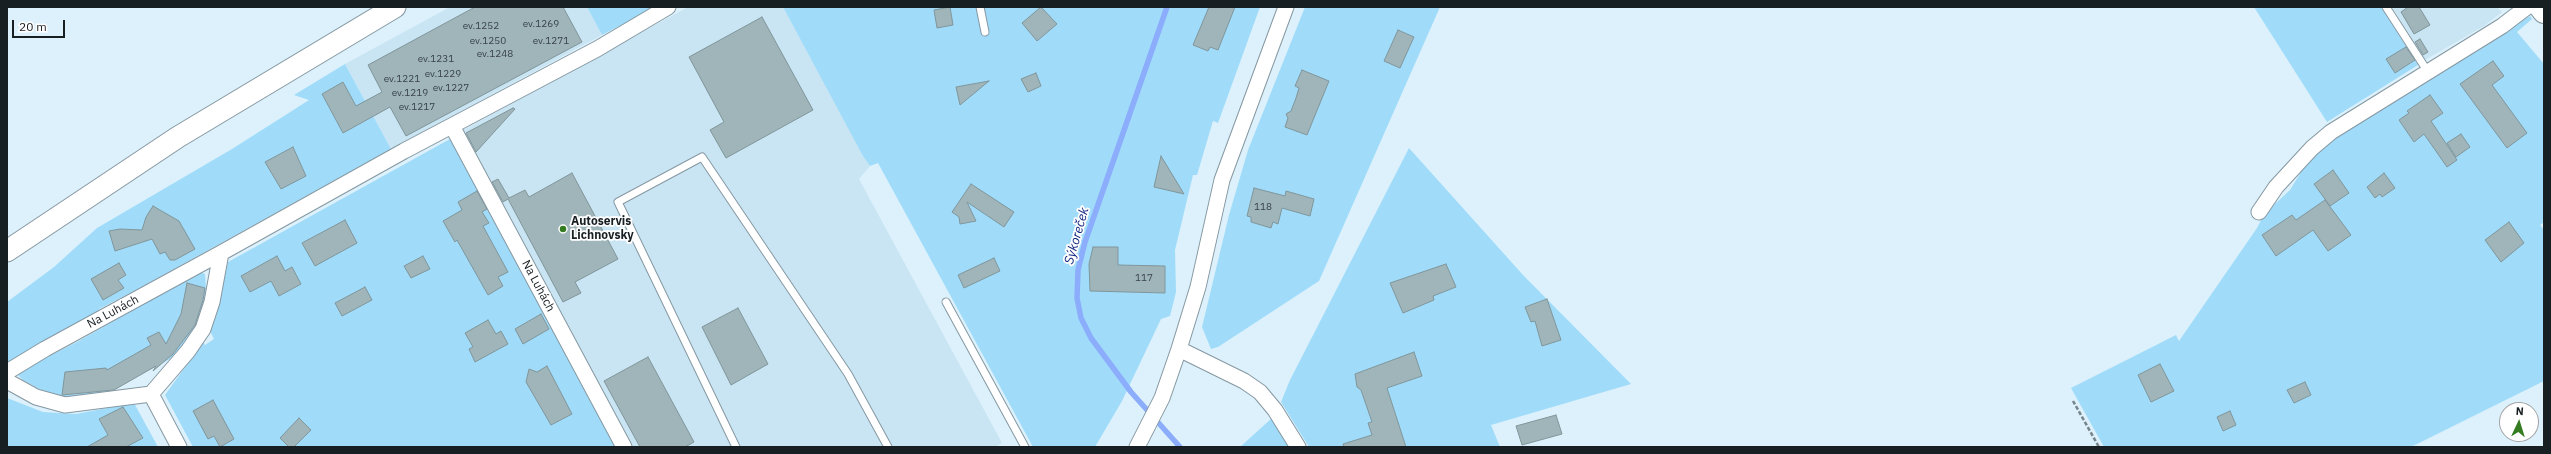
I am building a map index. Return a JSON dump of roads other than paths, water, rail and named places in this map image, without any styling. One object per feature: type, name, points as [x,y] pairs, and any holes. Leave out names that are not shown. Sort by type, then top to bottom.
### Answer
[{"type":"main road","points":[[12,247],[178,137],[395,7]]},
{"type":"main road","points":[[2540,7],[2544,12]]},
{"type":"street","name":"Na Luhách","points":[[7,372],[45,349],[452,126],[590,53],[668,7]]},
{"type":"street","points":[[1137,447],[1162,398],[1179,349],[1198,287],[1224,173],[1286,7]]},
{"type":"street","points":[[2259,212],[2276,187],[2312,148],[2331,132],[2428,73],[2527,7]]},
{"type":"street","name":"Na Luhách","points":[[452,126],[624,447]]},
{"type":"street","points":[[7,381],[36,397],[65,405],[95,403],[151,394],[188,351],[203,329],[212,302],[221,253]]},
{"type":"street","points":[[1179,349],[1244,381],[1260,392],[1275,410],[1298,447]]},
{"type":"street","points":[[151,394],[179,447]]},
{"type":"lane","points":[[980,7],[985,32]]},
{"type":"lane","points":[[2386,7],[2428,73]]},
{"type":"lane","points":[[736,447],[618,202],[702,157],[848,374],[888,447]]},
{"type":"lane","points":[[946,302],[1025,447]]},
{"type":"waterway","name":"Sýkoreček","points":[[1167,7],[1085,242],[1078,270],[1077,298],[1081,318],[1091,338],[1131,392],[1180,447]]},
{"type":"place","name":"Autoservis Lichnovsky","points":[[563,229]]}]
